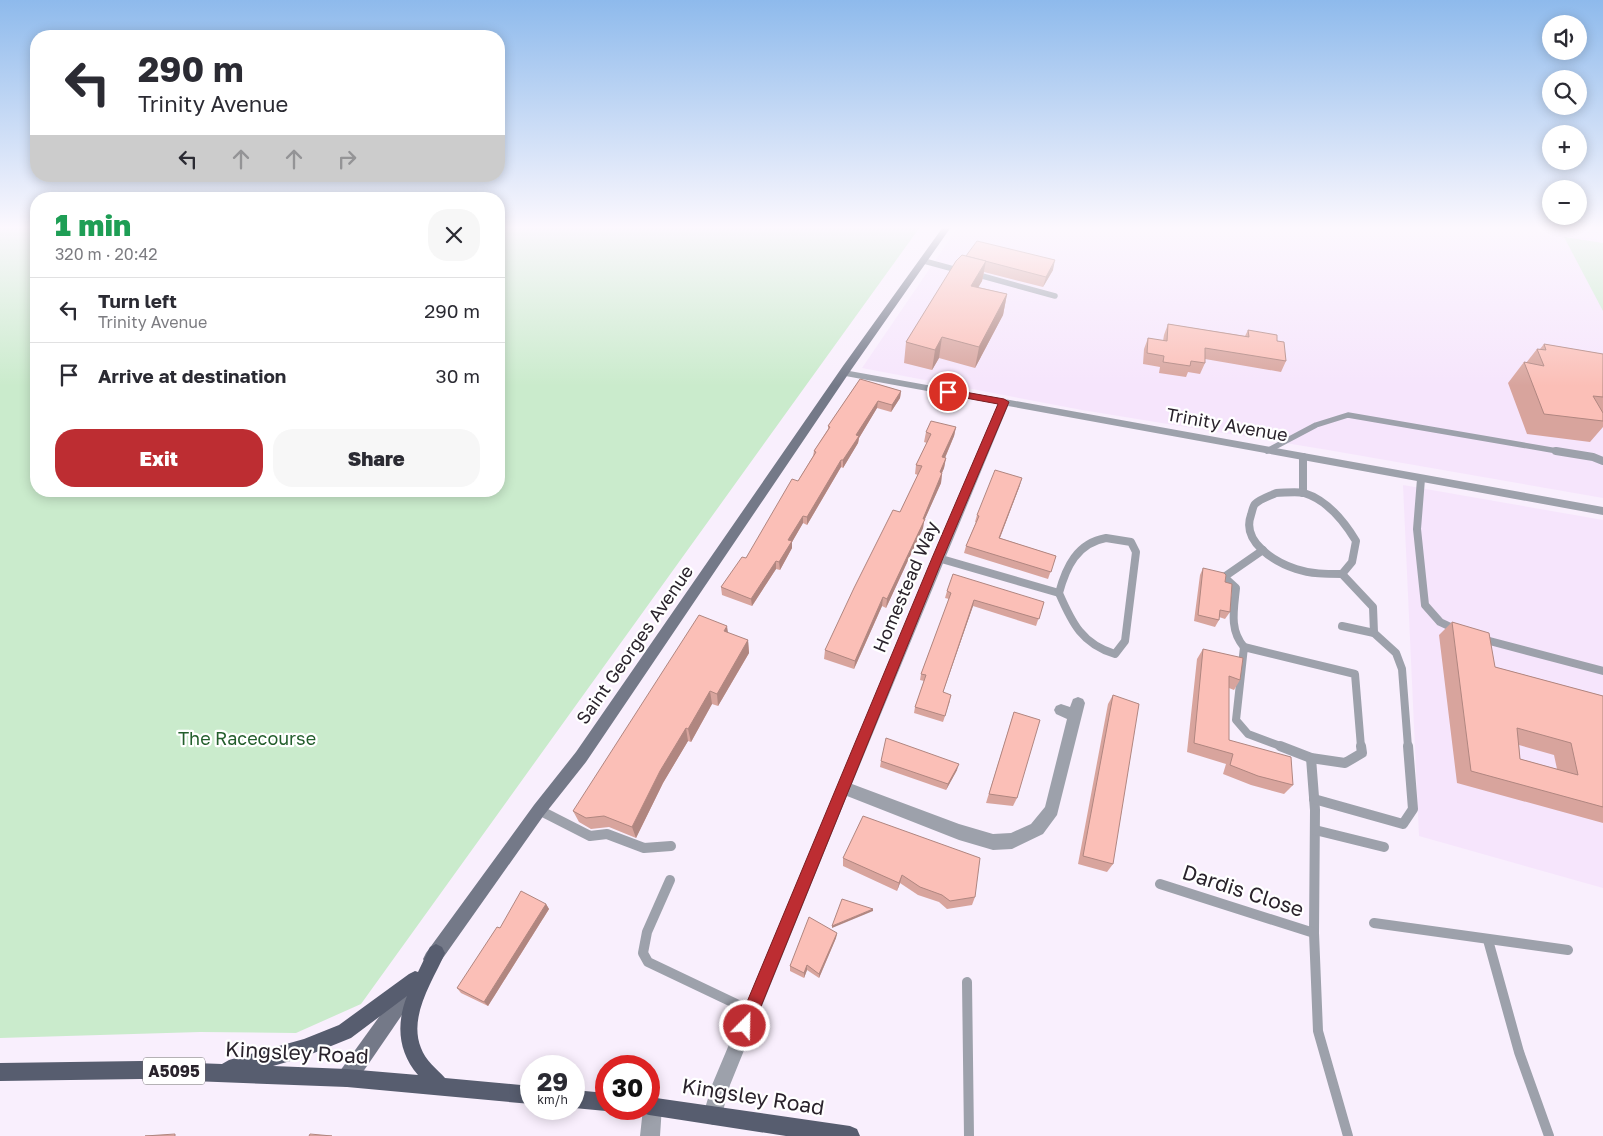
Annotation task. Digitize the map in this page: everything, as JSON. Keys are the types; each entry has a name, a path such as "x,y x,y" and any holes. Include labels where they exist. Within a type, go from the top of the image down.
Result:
{"main road":[{"path":"436,953 416,995 408,1033 412,1052 441,1087"},
{"path":"214,1073 280,1056 332,1038 356,1025 415,980"},
{"name":"Kingsley Road","path":"0,1072 141,1070 347,1078 520,1094"},
{"name":"Kingsley Road","path":"660,1107 850,1136"}],"street":[{"name":"Saint Georges Avenue","path":"347,1078 415,980 539,810 581,757 844,373 910,280"},
{"name":"Trinity Avenue","path":"844,373 1603,511"},
{"name":"Homestead Way","path":"713,1115 721,1085 751,1011 1004,402"},
{"path":"844,788 959,832 993,842 1012,841 1037,829 1052,810 1071,709"},
{"path":"650,1136 651,1120"}],"lane":[{"path":"995,280 1055,296"},
{"path":"1267,451 1324,421 1348,415 1593,457 1603,461"},
{"path":"1303,493 1304,457"},
{"path":"1421,479 1417,530 1425,605 1440,622 1464,634"},
{"path":"1342,574 1352,562 1356,541 1342,518 1320,501 1303,493 1276,493 1255,504 1249,521 1252,537 1263,550 1276,559 1300,570 1318,574 1342,574 1373,607 1374,633"},
{"path":"938,558 1058,593 1069,618 1083,637 1101,651 1115,654 1125,641 1136,552 1130,542 1104,538 1079,550 1065,568 1058,593"},
{"path":"1244,647 1236,720 1248,734 1311,758 1345,763 1362,753 1355,674 1244,647 1238,642 1233,621 1236,588 1224,577 1263,550"},
{"path":"1314,799 1403,824 1413,808 1402,669 1396,654 1374,633 1342,626"},
{"path":"1474,637 1603,671"},
{"path":"1311,758 1315,830 1314,933 1318,1031 1348,1136"},
{"path":"539,810 590,836 607,834 644,848 671,846"},
{"path":"1315,830 1384,847"},
{"path":"670,880 647,932 643,953 648,962 751,1011"},
{"name":"Dardis Close","path":"1160,884 1314,933"},
{"path":"1374,923 1568,950"},
{"path":"1488,940 1519,1052 1549,1136"},
{"path":"967,982 969,1136"}],"shaded area":[{"path":"922,280 1603,280 1603,498 1328,450 1082,410 862,368"},
{"path":"1403,485 1603,520 1603,888 1419,836"}],"green space":[{"name":"The Racecourse","path":"0,280 30,280 30,497 505,497 505,280 882,280 361,1004 296,1033 200,1032 0,1038"},
{"path":"1587,280 1603,280 1603,311"}],"building":[{"path":"944,280 975,280 971,286 1007,294 979,347 942,337 935,350 906,342"},
{"path":"1168,324 1249,337 1248,330 1277,335 1277,341 1284,342 1286,361 1205,348 1205,363 1191,361 1190,366 1163,362 1164,356 1147,353 1148,338 1167,341"},
{"path":"1544,344 1603,354 1603,397 1593,396 1603,413 1603,421 1544,414 1524,362 1544,366 1537,349 1546,350"},
{"path":"860,379 901,391 892,405 878,401 856,435 859,436 843,460 841,460 807,517 803,516 788,540 792,541 779,562 776,561 751,599 721,587 742,557 746,558 792,479 798,481 816,452 814,451 830,427 828,426"},
{"path":"931,421 956,427 942,457 946,458 940,472 942,473 923,519 925,519 887,599 883,597 855,661 825,650 893,510 900,512 922,466 916,465 931,434 926,432"},
{"path":"995,470 1022,478 999,538 1056,556 1051,572 966,546"},
{"path":"1203,568 1224,573 1226,575 1225,582 1232,584 1230,612 1220,610 1219,620 1198,615"},
{"path":"953,574 1044,602 1039,619 974,600 943,692 951,695 945,716 915,707 926,675 921,674 951,593 947,591"},
{"path":"699,615 727,626 724,631 748,640 717,694 710,691 688,729 686,728 660,771 632,827 604,816 586,818 573,811"},
{"path":"1452,622 1489,633 1495,667 1603,696 1603,807 1471,771","holes":["1517,728 1571,743 1578,775 1520,759"]},
{"path":"1203,649 1243,658 1240,680 1229,676 1229,740 1291,757 1293,785 1258,776 1230,765 1233,754 1194,743"},
{"path":"1113,695 1139,704 1113,864 1083,856"},
{"path":"1014,712 1040,720 1017,798 989,794"},
{"path":"886,738 959,764 948,784 881,761"},
{"path":"863,816 980,858 975,897 950,901 942,895 920,887 902,875 899,883 843,858"},
{"path":"521,891 546,904 484,1002 457,988 497,927 500,928"},
{"path":"842,899 873,909 832,926"},
{"path":"809,917 837,933 819,974 807,965 804,973 790,966"},
{"path":"175,1134 175,1136 145,1136"},
{"path":"310,1134 332,1136 309,1136"}],"route":[{"path":"745,1026 1004,402 948,392"}]}
